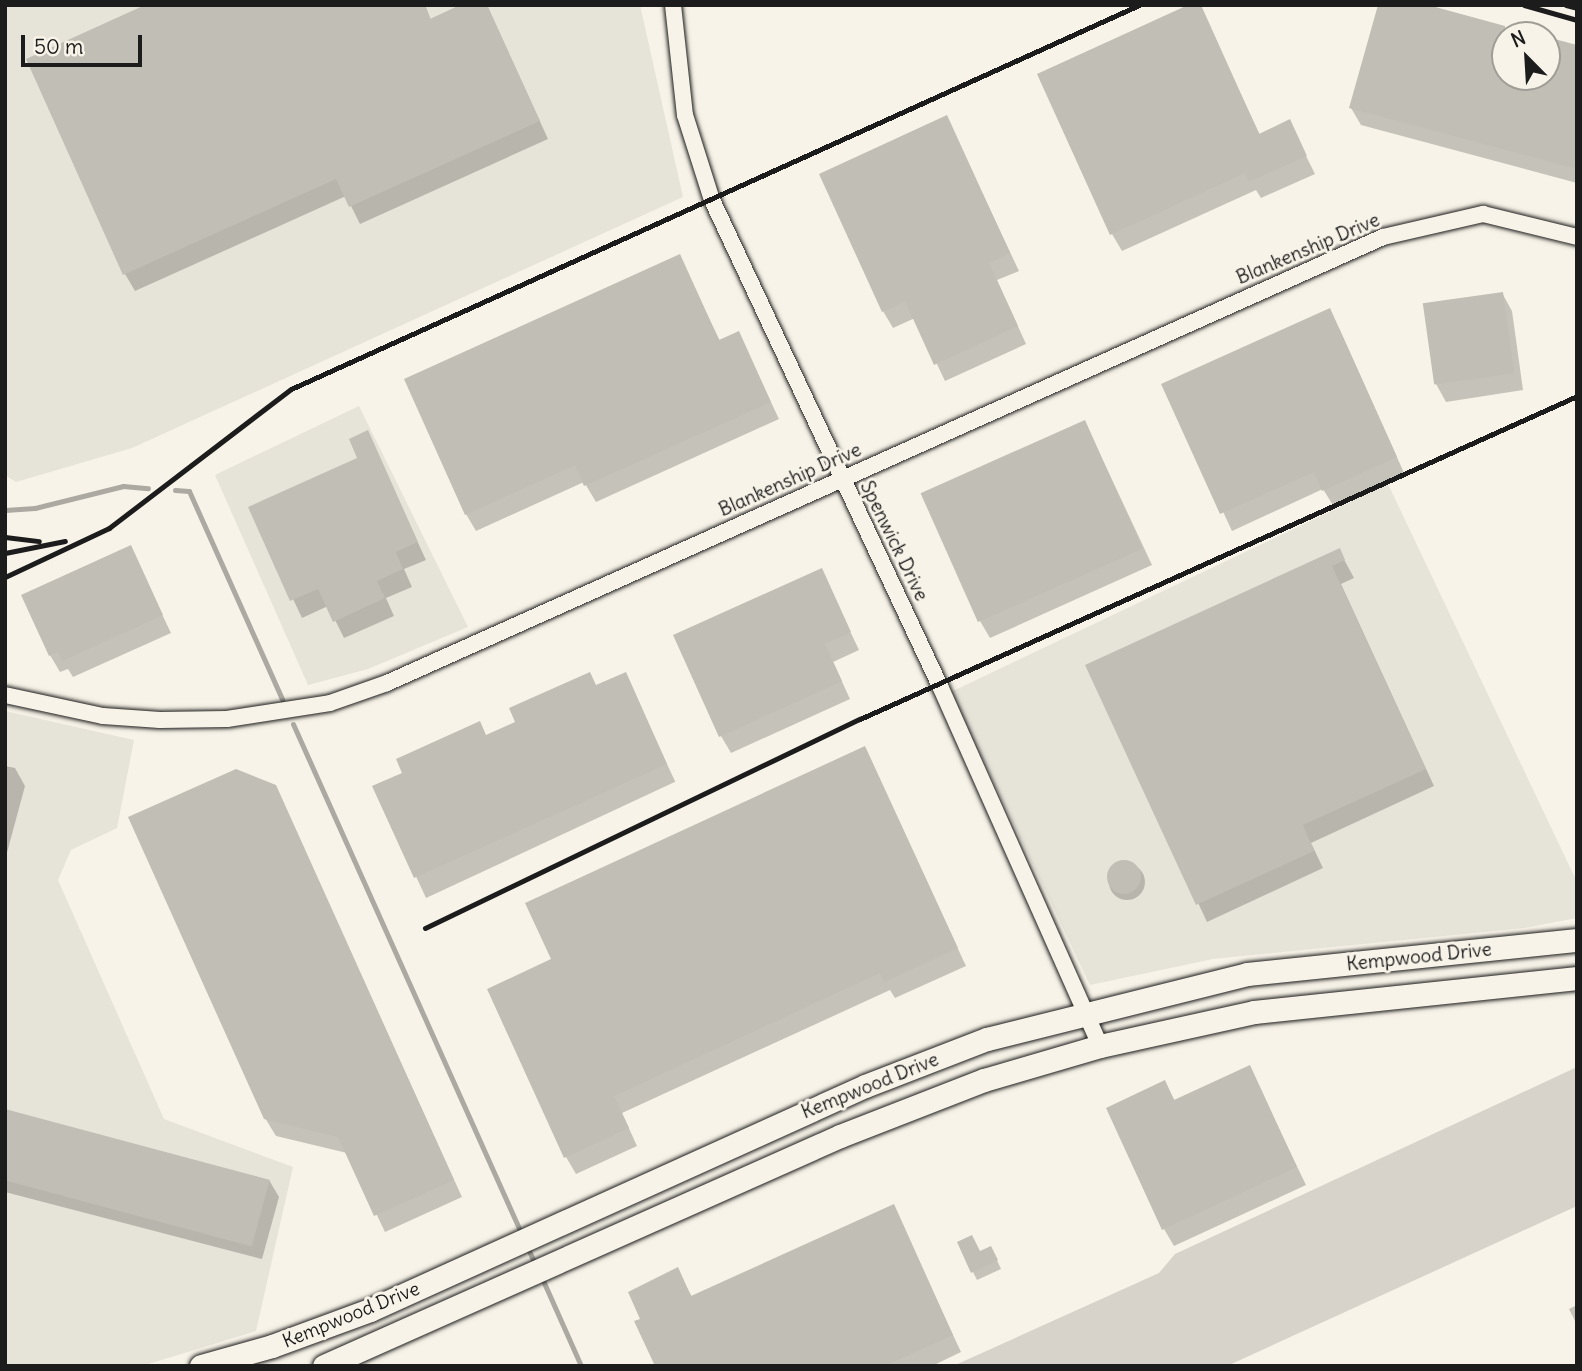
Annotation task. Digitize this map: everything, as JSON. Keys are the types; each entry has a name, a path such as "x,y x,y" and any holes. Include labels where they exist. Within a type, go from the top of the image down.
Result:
{"main road":[{"name":"Kempwood Drive","path":"201,1366 272,1346 453,1272 870,1083 987,1040 1247,974 1577,940"},
{"name":"Kempwood Drive","path":"324,1366 790,1158 984,1080 1100,1046 1254,1013 1577,978"},
{"path":"774,1126 790,1158"},
{"path":"453,1272 468,1304"}],"street":[{"name":"Spenwick Drive","path":"673,5 685,115 712,200 940,686 1100,1046"},
{"name":"Blankenship Drive","path":"5,695 103,716 160,720 226,719 330,703 387,683 1383,237 1483,215 1577,237"}],"shaded area":[{"path":"5,5 640,5 683,197 132,448 16,482 5,475"},
{"path":"359,406 468,627 368,669 308,685 215,475"},
{"path":"1388,484 1577,882 1577,918 1524,928 1213,959 1090,985 951,692"},
{"path":"5,711 134,740 117,828 71,850 58,880 164,1119 293,1167 256,1331 142,1366 5,1366"},
{"path":"1577,1067 1577,1206 1227,1366 953,1366 1159,1273 1175,1254"}],"building":[{"path":"145,5 424,5 430,19 460,5 487,5 540,121 349,207 336,179 123,275 26,59"},
{"path":"1188,5 1201,5 1259,134 1290,119 1307,156 1249,182 1245,173 1110,235 1037,74"},
{"path":"1378,5 1428,5 1491,22 1491,91 1561,91 1561,41 1577,45 1577,169 1349,108"},
{"path":"947,115 1010,253 989,263 1018,326 934,365 905,301 882,312 819,174"},
{"path":"680,254 719,340 739,331 771,402 584,486 575,465 465,515 404,379"},
{"path":"1503,292 1514,373 1434,384 1423,303"},
{"path":"1330,308 1397,457 1322,491 1314,472 1220,514 1161,384"},
{"path":"1085,420 1142,549 978,622 921,493"},
{"path":"368,430 418,542 396,552 403,569 377,581 385,598 333,622 318,589 290,601 248,507 357,458 349,439"},
{"path":"131,545 163,615 62,661 58,652 49,656 21,595"},
{"path":"1340,548 1345,560 1332,566 1426,769 1303,825 1314,851 1196,905 1085,665"},
{"path":"822,568 851,632 825,644 842,681 719,737 673,635"},
{"path":"590,672 596,685 626,672 667,764 414,878 372,786 402,773 396,759 480,721 486,735 515,722 509,708"},
{"path":"865,746 958,948 884,982 880,973 614,1096 629,1128 564,1158 487,989 551,959 525,903"},
{"path":"236,769 276,785 454,1180 374,1216 338,1137 264,1119 128,817"},
{"path":"1124,860 1136,865 1141,877 1136,889 1124,894 1112,889 1107,877 1112,865"},
{"path":"1250,1065 1297,1167 1162,1230 1106,1108 1165,1080 1174,1100"},
{"path":"5,1109 270,1180 252,1247 5,1180"},
{"path":"894,1204 953,1335 884,1366 655,1366 634,1321 640,1319 628,1292 678,1267 691,1296"},
{"path":"972,1235 980,1251 991,1246 998,1260 971,1273 957,1242"}],"waterway":[{"path":"5,510 35,508 123,486 148,488"},
{"path":"175,490 189,491 282,699"},
{"path":"293,724 522,1235"},
{"path":"526,1244 535,1264"},
{"path":"541,1276 581,1366"}],"railway":[{"path":"5,577 109,528 291,389 1139,5"},
{"path":"1524,5 1577,20"},
{"path":"1566,5 1577,8"},
{"path":"425,928 860,719 1577,396"},
{"path":"5,537 39,541"},
{"path":"5,553 65,541"}]}
